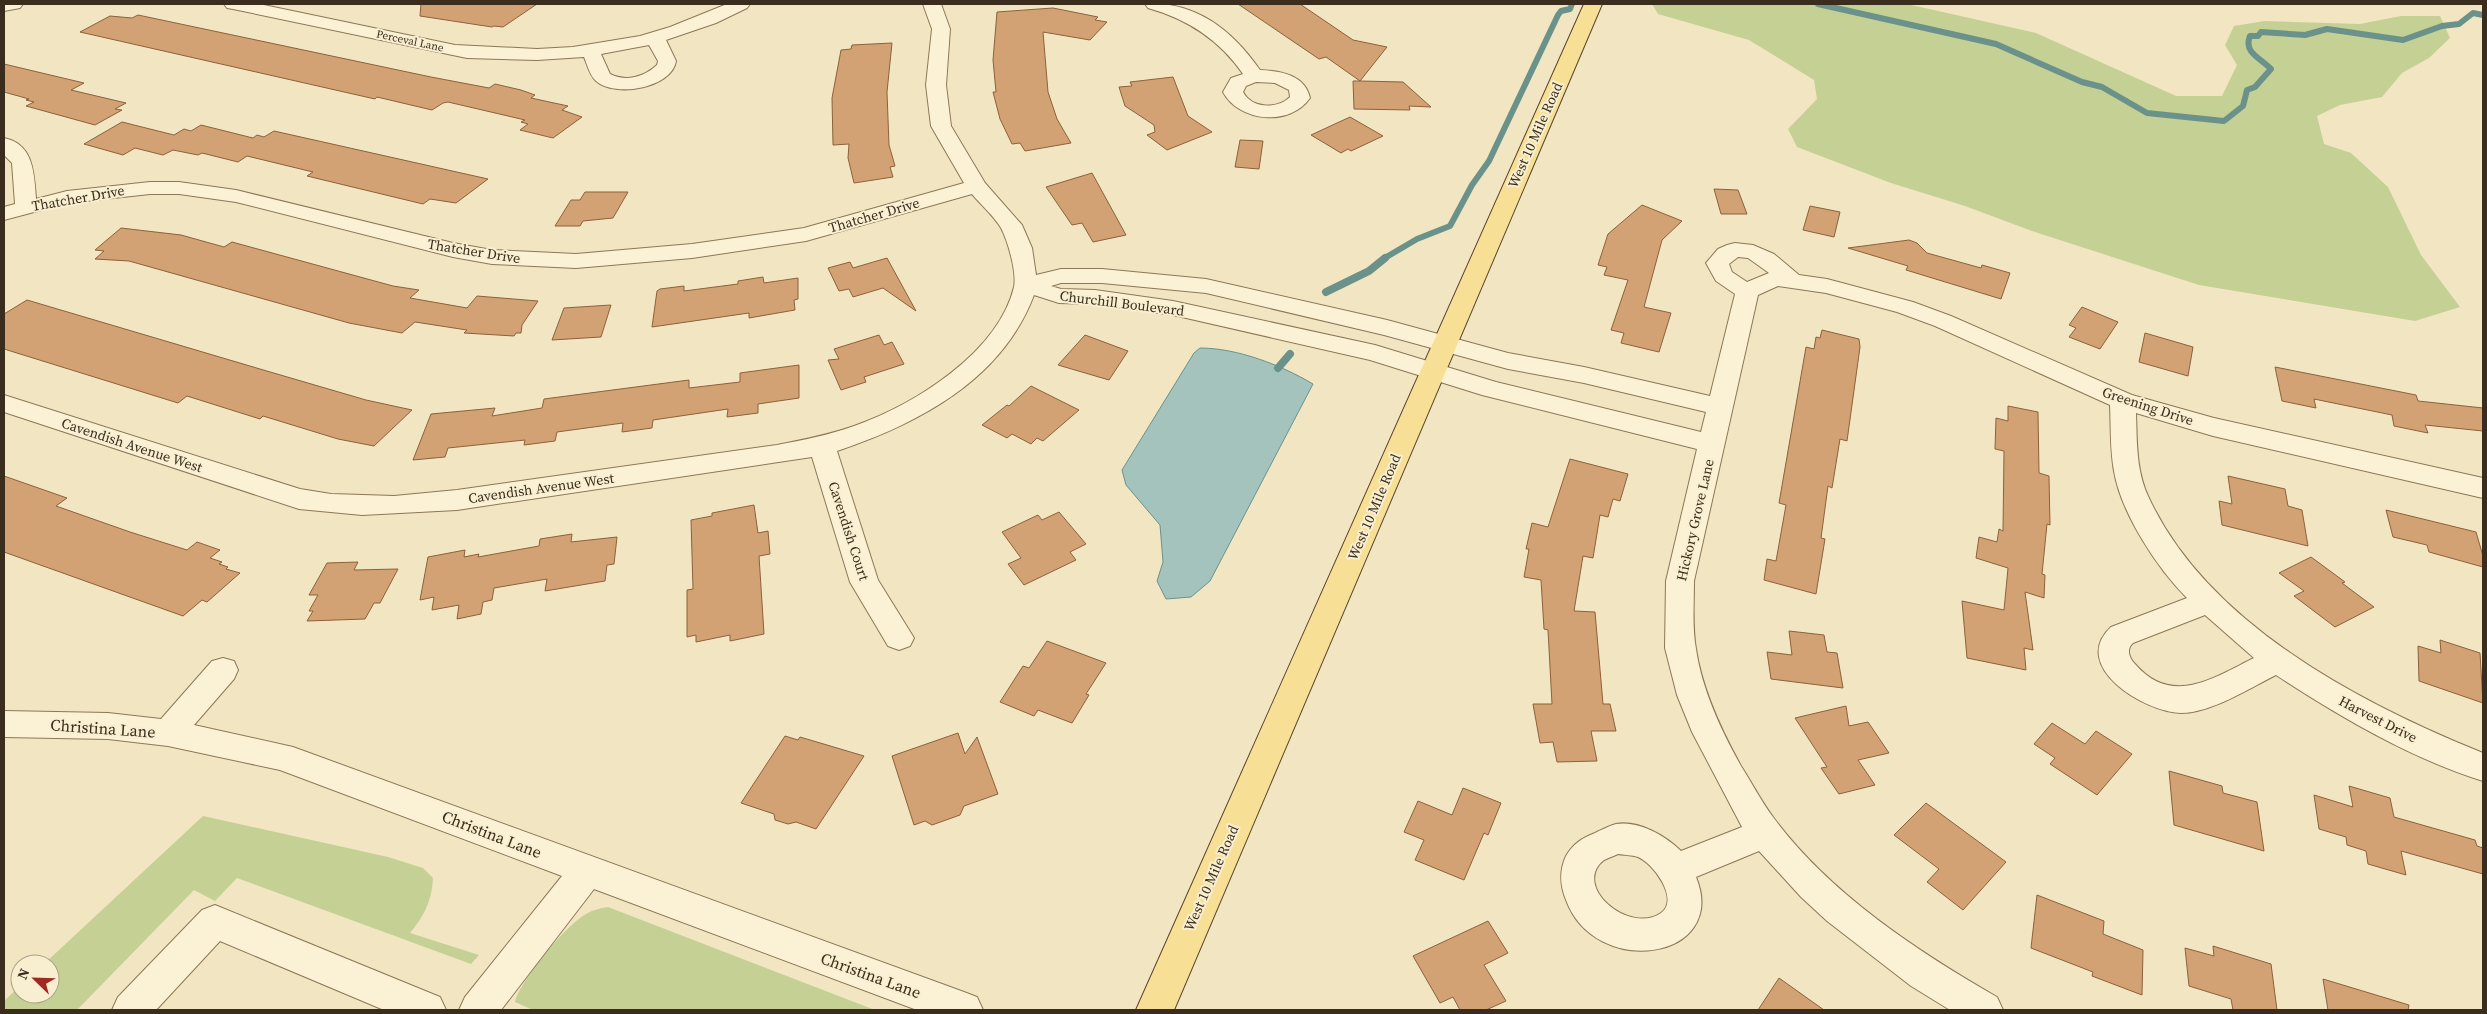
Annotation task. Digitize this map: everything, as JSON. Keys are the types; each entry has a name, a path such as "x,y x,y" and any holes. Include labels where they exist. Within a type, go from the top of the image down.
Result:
{"main road":[{"name":"West 10 Mile Road","path":"1155,1010 1593,4"}],"street":[{"path":"4,6 14,4"},
{"name":"Perceval Lane","path":"233,4 453,50 532,55 590,50 655,37 702,21 741,4"},
{"path":"932,4 941,29 936,85 941,126 976,186 1011,225 1022,248 1026,286"},
{"path":"1154,4 1188,15 1208,26 1226,40 1244,60 1254,76"},
{"path":"590,50 602,76 615,83 633,82 653,76 666,67 667,61 655,37"},
{"path":"4,144 22,161 26,207"},
{"name":"Thatcher Drive","path":"4,214 68,197 111,191 150,188 208,190 453,250 492,257 576,261 692,251 806,234 976,186"},
{"name":"Churchill Boulevard","path":"1026,286 1061,276 1102,276 1206,286 1287,304 1508,360 1584,375 1719,408"},
{"name":"Greening Drive","path":"1768,283 1827,286 1897,305 1943,321 2123,401 2213,427 2483,488"},
{"name":"Hickory Grove Lane","path":"1768,283 1719,408 1680,581 1678,612 1682,655 1699,714 1727,773 1765,833 1825,895 1867,932 1910,964 1984,1010"},
{"name":"Churchill Boulevard","path":"1026,286 1059,296 1095,297 1173,308 1375,352 1491,389 1712,444"},
{"name":"Cavendish Avenue West","path":"4,404 299,499 331,505 354,506 404,506 460,500 822,446 865,432 903,415 940,393 972,368 994,346 1015,314 1026,286"},
{"path":"1273,329 1287,304"},
{"path":"1572,408 1584,375"},
{"name":"Harvest Drive","path":"2123,401 2126,470 2134,495 2174,564 2209,601 2278,660 2316,686 2383,724 2452,755 2483,766"},
{"name":"Cavendish Court","path":"822,446 864,582 899,638"},
{"path":"2209,601 2122,635 2115,641 2114,649 2115,659 2122,670 2140,687 2167,698 2181,700 2200,696 2278,660"},
{"path":"168,733 223,670"},
{"name":"Christina Lane","path":"4,724 108,726 168,733 282,757 964,1010"},
{"path":"1676,869 1765,833"},
{"path":"478,1010 588,870"},
{"path":"131,1010 215,922 427,1010"}],"green space":[{"path":"1652,4 1907,4 2036,33 2176,96 2222,96 2237,65 2225,45 2234,26 2265,21 2360,24 2401,16 2440,16 2450,38 2429,58 2402,73 2382,97 2340,105 2317,116 2324,144 2351,153 2388,187 2421,255 2460,307 2415,321 2199,285 1891,183 1797,147 1788,129 1817,99 1814,80 1749,40 1658,14"},
{"path":"203,816 388,857 423,868 433,878 431,894 423,914 410,933 479,955 471,964 237,878 215,901 194,890 77,1010 4,1010 4,1001 10,995 10,1004 60,1004 60,954 55,954"},
{"path":"608,907 875,1010 533,1010 515,1002 535,967 567,929 586,914"}],"water":[{"path":"1200,348 1244,354 1287,370 1313,384 1210,581 1191,597 1166,599 1157,581 1163,562 1160,525 1126,485 1122,470 1194,353"}],"building":[{"path":"421,4 537,4 503,27 492,27 420,16"},
{"path":"1238,4 1300,4 1353,40 1387,47 1360,81 1326,57 1319,59"},
{"path":"1053,8 1098,17 1095,20 1107,22 1090,40 1043,32 1048,92 1057,119 1071,143 1025,151 1020,143 1012,144 1000,119 993,92 996,92 993,60 997,12"},
{"path":"138,15 431,77 489,88 495,84 535,95 531,98 568,106 562,110 582,117 553,138 520,130 528,124 521,122 525,120 448,102 432,110 377,97 375,99 80,32 110,16 132,18"},
{"path":"892,43 887,92 889,145 895,166 890,167 893,177 854,183 848,158 849,144 833,145 832,98 841,50 851,49 852,45"},
{"path":"4,64 84,83 71,90 126,103 115,109 122,110 95,125 26,106 34,102 4,92"},
{"path":"1173,77 1188,116 1212,132 1167,150 1147,135 1155,132 1154,125 1125,106 1119,87 1132,86 1130,82"},
{"path":"1353,81 1403,82 1431,107 1409,106 1410,110 1354,109"},
{"path":"1350,117 1383,136 1351,151 1348,149 1341,153 1311,135"},
{"path":"122,122 174,135 184,129 191,131 201,125 253,138 257,135 264,137 274,131 488,179 456,203 430,199 423,204 307,176 313,172 247,156 238,162 202,153 198,155 173,150 163,155 135,148 123,155 84,144"},
{"path":"1240,140 1263,141 1259,169 1235,167"},
{"path":"1092,173 1126,235 1093,242 1082,223 1072,225 1046,187"},
{"path":"1714,189 1738,190 1747,214 1721,214"},
{"path":"585,192 628,192 613,218 583,221 580,226 555,226 571,200 580,200"},
{"path":"1642,205 1682,221 1662,240 1644,307 1671,313 1659,352 1621,343 1624,333 1611,330 1628,280 1604,275 1607,267 1598,265 1608,234"},
{"path":"1810,206 1840,212 1834,237 1803,230"},
{"path":"121,228 181,235 224,247 232,242 393,286 419,290 410,298 467,308 477,296 538,301 522,325 521,333 516,333 514,336 464,333 467,330 415,322 402,333 349,323 129,261 95,259 104,251 95,250"},
{"path":"1909,240 1917,243 1927,253 1981,268 1982,265 2010,273 2001,299 1906,270 1908,266 1848,248"},
{"path":"887,258 916,311 883,288 853,297 849,289 839,291 828,268 850,262 853,268"},
{"path":"763,277 764,283 798,278 798,299 794,300 795,310 749,318 749,313 652,327 657,291 660,289 684,286 684,291 738,284 738,281"},
{"path":"27,300 366,400 412,410 374,446 338,439 263,416 260,419 187,396 178,403 4,349 4,314"},
{"path":"611,305 601,337 552,340 564,308"},
{"path":"2082,307 2118,322 2100,349 2069,337 2076,328 2069,325"},
{"path":"1822,330 1859,339 1860,347 1847,441 1840,439 1832,488 1828,486 1821,538 1825,539 1816,594 1764,580 1767,559 1776,561 1786,505 1779,503 1806,347 1814,349 1816,337 1820,338"},
{"path":"2145,333 2193,347 2188,376 2139,362"},
{"path":"879,335 884,345 892,342 904,364 864,377 866,382 841,390 828,360 839,359 834,349"},
{"path":"1085,335 1128,351 1109,380 1058,365"},
{"path":"799,365 799,398 758,404 758,413 727,417 728,409 653,420 652,428 622,432 623,423 557,432 555,441 524,445 525,440 448,448 445,457 413,460 431,414 495,408 492,416 542,408 544,399 689,380 689,388 740,382 740,373"},
{"path":"2275,367 2416,395 2418,401 2483,408 2483,431 2425,425 2428,433 2394,426 2392,415 2314,399 2316,408 2282,401"},
{"path":"1031,386 1079,410 1043,441 1037,438 1031,444 1012,434 1007,438 982,425 1007,405 1009,406"},
{"path":"2008,406 2038,412 2039,473 2049,476 2050,525 2047,524 2042,574 2045,575 2044,598 2025,592 2033,650 2024,648 2026,670 1967,658 1962,601 2004,610 2008,568 1976,558 1979,537 1997,542 1999,529 2003,531 2004,451 1995,449 1996,418 2008,421"},
{"path":"1570,459 1628,474 1620,501 1613,499 1608,517 1600,515 1593,558 1583,556 1574,611 1595,612 1603,704 1610,704 1616,731 1591,731 1597,761 1557,762 1553,742 1540,743 1533,704 1552,704 1548,630 1544,629 1541,580 1524,577 1529,549 1526,549 1532,523 1548,527"},
{"path":"4,476 67,498 56,506 130,532 187,550 197,542 220,550 210,558 222,562 219,564 228,567 226,569 240,573 207,602 202,600 183,616 4,552"},
{"path":"2228,476 2285,489 2288,506 2302,510 2308,546 2222,525 2219,501 2232,504"},
{"path":"754,505 758,533 768,531 770,554 759,556 764,634 730,641 730,635 696,642 696,635 687,637 687,590 693,589 691,520 712,516 712,513"},
{"path":"2386,510 2476,532 2483,556 2483,567 2429,552 2427,545 2393,537"},
{"path":"1059,512 1086,544 1070,552 1076,560 1024,585 1008,564 1021,558 1002,532 1038,515 1042,520"},
{"path":"572,534 571,542 617,537 614,564 607,565 605,581 545,591 547,579 494,588 492,600 483,602 481,614 457,619 459,605 432,610 434,597 420,600 428,557 465,550 464,557 479,554 478,557 539,546 540,539"},
{"path":"2311,557 2345,582 2342,583 2374,607 2335,627 2294,596 2304,591 2279,573"},
{"path":"358,562 354,570 398,569 380,603 374,603 365,619 307,621 313,611 309,611 318,595 309,595 327,563"},
{"path":"1789,631 1824,635 1827,652 1837,653 1843,688 1771,679 1767,652 1792,655"},
{"path":"2440,640 2480,653 2483,703 2419,681 2418,646 2441,653"},
{"path":"1047,641 1106,663 1086,694 1089,695 1072,723 1038,710 1034,716 1000,702 1023,666 1029,668"},
{"path":"1846,706 1849,726 1868,722 1889,753 1858,760 1875,785 1839,794 1821,768 1827,767 1795,718"},
{"path":"2052,723 2085,744 2096,731 2132,754 2097,795 2050,764 2055,758 2034,744"},
{"path":"958,733 965,754 977,737 998,794 964,806 960,815 932,825 925,821 914,825 892,756"},
{"path":"785,736 798,740 800,737 864,756 816,829 796,822 788,824 775,820 774,814 741,803"},
{"path":"2169,771 2222,786 2223,793 2257,802 2264,851 2174,825"},
{"path":"2349,786 2390,798 2394,817 2475,840 2477,846 2483,848 2483,874 2401,851 2406,875 2368,864 2366,851 2347,845 2346,837 2319,829 2314,795 2353,807"},
{"path":"1463,788 1501,803 1488,835 1484,833 1464,880 1415,860 1424,840 1404,832 1418,801 1452,815"},
{"path":"1926,803 2006,862 1963,910 1927,882 1939,869 1894,835"},
{"path":"2037,895 2104,921 2103,934 2143,950 2142,995 2092,976 2093,972 2031,948"},
{"path":"1488,921 1508,953 1484,965 1506,1001 1486,1010 1460,1010 1453,997 1440,1003 1413,956"},
{"path":"2213,946 2271,964 2277,1010 2233,1010 2231,999 2189,986 2185,948 2214,956"},
{"path":"1779,978 1824,1010 1758,1010"},
{"path":"2323,979 2409,1005 2408,1010 2328,1010"}],"waterway":[{"path":"1383,259 1417,239 1450,226 1472,185 1489,161 1558,15 1561,11 1570,9 1572,4"},
{"path":"1818,4 1996,44 2082,82 2102,87 2147,113 2224,121 2243,106 2247,90 2255,87 2271,69 2251,51 2248,42 2250,36 2258,36 2261,32 2305,35 2327,29 2403,40 2442,26 2459,24 2473,13 2483,15"},
{"path":"1326,292 1369,271 1385,258"},
{"path":"1278,368 1290,354"}]}
